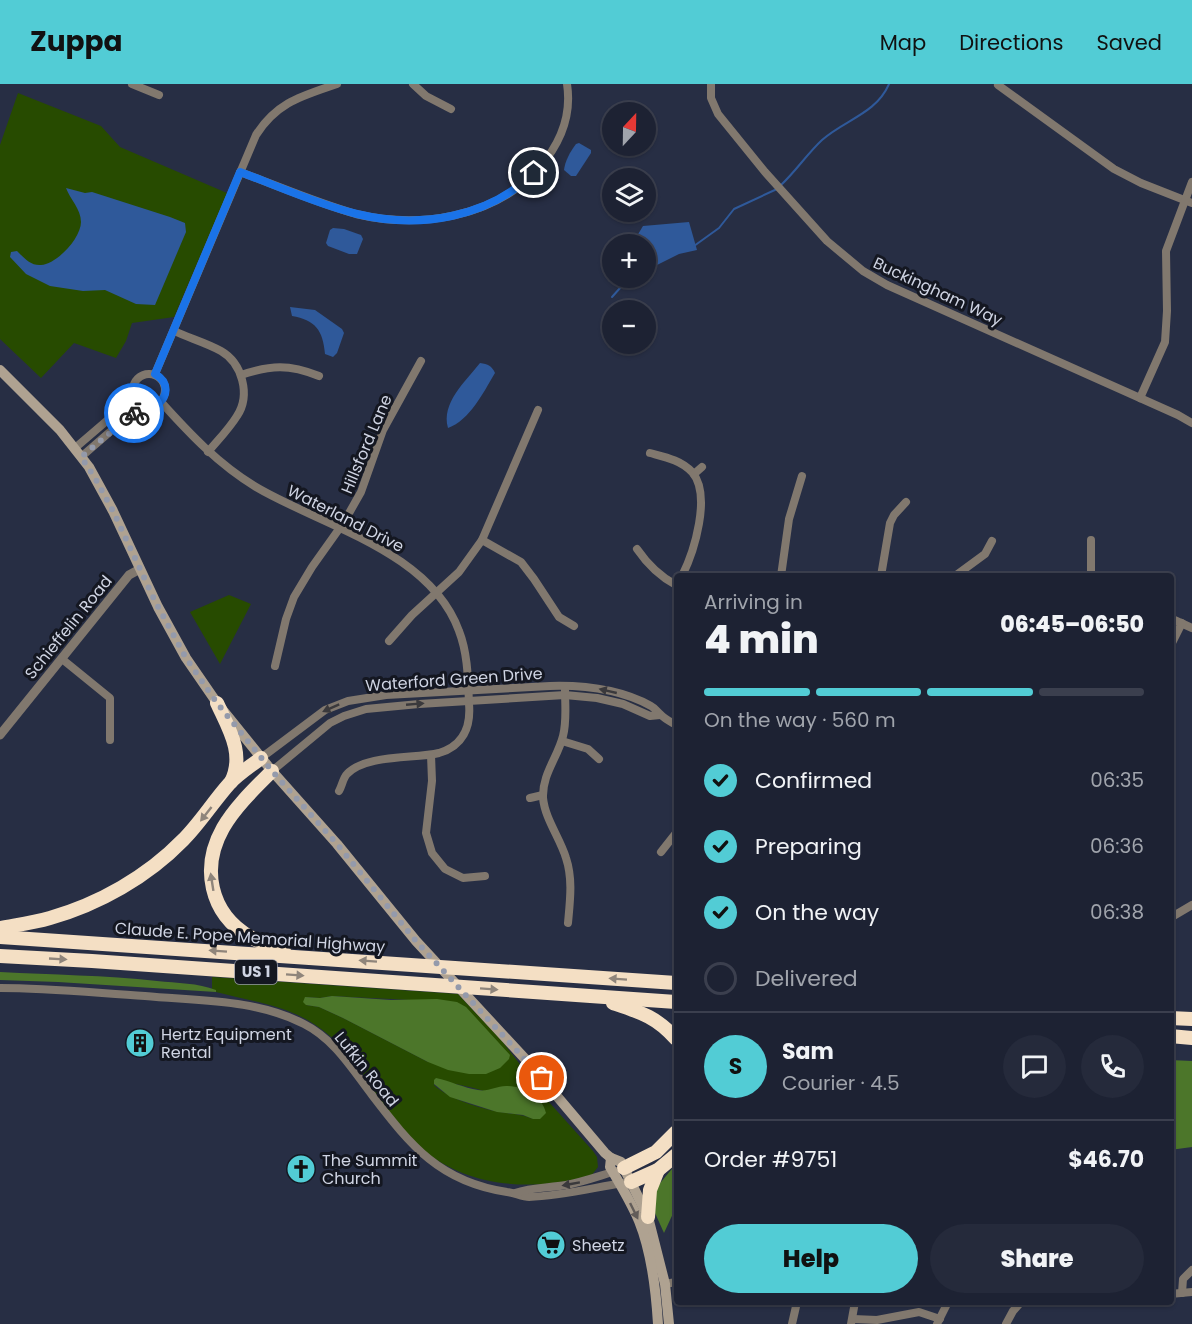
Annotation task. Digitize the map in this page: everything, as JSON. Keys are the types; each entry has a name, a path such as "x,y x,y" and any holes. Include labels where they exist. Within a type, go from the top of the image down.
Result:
{"highway":[{"path":"0,928 50,918 99,900 152,868 183,840 203,819 230,783 236,771 236,745 217,703"},
{"path":"230,783 261,758"},
{"path":"272,771 225,825 213,849 211,877 220,907 232,923 248,936 298,956"},
{"name":"Claude E. Pope Memorial Highway","path":"0,937 674,983"},
{"name":"US 1","path":"0,956 674,1002"},
{"path":"594,996 654,1018 674,1037"},
{"path":"1174,1018 1192,1019"},
{"path":"1174,1036 1192,1038"},
{"path":"619,1170 656,1152 674,1134"},
{"path":"625,1182 658,1170 674,1157"},
{"path":"648,1217 650,1190 658,1170"}],"main road":[{"path":"0,370 78,452 95,478 155,601 186,658 217,703 416,941 481,1010 611,1158 621,1162 619,1170 640,1223 646,1245 658,1324"},
{"path":"625,1182 648,1217 671,1283 669,1324"}],"street":[{"path":"132,84 159,95"},
{"path":"155,374 256,135 273,113 295,99 337,84"},
{"path":"413,84 426,96 451,110"},
{"path":"240,172 343,210 369,216 408,220 464,213 506,196 542,164 556,144 564,127 568,103 567,84"},
{"name":"Buckingham Way","path":"711,84 711,98 726,126 827,241 863,271 887,285 1192,423"},
{"path":"998,85 1114,169 1188,202"},
{"path":"1140,398 1165,342 1166,251 1188,202 1192,182"},
{"path":"174,331 220,351 230,358 242,375 244,393 240,411 208,452"},
{"name":"Hillsford Lane","path":"275,666 282,631 294,597 361,492 383,430 421,362"},
{"path":"242,375 282,366 303,369 319,376"},
{"path":"78,452 142,405 151,406 160,402 166,393 166,387 160,377 155,374 145,374 136,379 134,394 142,405"},
{"path":"78,452 134,394"},
{"name":"Waterland Drive","path":"160,402 223,465 256,487 407,565 437,594 459,630 466,659 469,719 462,738 448,750 431,755"},
{"path":"389,641 412,615 459,572 482,540 538,410"},
{"path":"650,453 680,463 694,474 700,492 694,547 683,573"},
{"path":"694,474 702,467"},
{"path":"781,573 789,519 802,476"},
{"path":"882,573 890,523 906,501"},
{"path":"482,540 521,562 559,617 574,626"},
{"path":"1091,540 1091,573"},
{"path":"959,573 985,554 992,541"},
{"path":"637,549 646,563 674,584"},
{"name":"Schieffelin Road","path":"0,735 129,575 140,569"},
{"path":"1174,620 1192,628"},
{"path":"1174,639 1182,623"},
{"path":"62,659 110,698 110,740"},
{"path":"565,686 566,716 562,741 549,768 543,795 546,810 566,858 570,877 568,923"},
{"name":"Waterford Green Drive","path":"261,758 325,710 348,701 386,695 565,686 613,692 648,704 674,725"},
{"name":"Waterford Green Drive","path":"272,771 320,730 344,716 366,709 565,695 604,699 650,716 660,715"},
{"path":"562,741 588,749 599,759"},
{"path":"339,791 348,773 361,765 380,760 431,755 432,781 426,833 432,853 439,864 463,878 484,876"},
{"path":"530,798 543,795"},
{"path":"661,852 674,836"},
{"path":"1174,916 1192,905"},
{"name":"Lufkin Road","path":"0,988 71,990 219,1002 258,1007 285,1014 307,1025 331,1044 346,1060 405,1138 423,1155 447,1172 473,1184 526,1197 567,1194 625,1182"},
{"name":"Lufkin Road","path":"515,1193 564,1186 619,1170"},
{"path":"1182,1293 1183,1279 1192,1269"},
{"path":"1174,1294 1192,1293"},
{"path":"792,1324 796,1305"},
{"path":"855,1305 852,1321 877,1320 919,1312 939,1322 947,1305"},
{"path":"1006,1324 1012,1311 1019,1305"}],"green space":[{"path":"18,93 101,126 120,147 227,193 174,317 132,323 126,341 116,358 74,343 41,378 0,339 0,145"},
{"path":"229,595 251,604 220,664 190,612"},
{"path":"0,972 118,977 195,985 216,990 216,992 0,980"},
{"path":"212,977 458,994 502,1041 548,1101 593,1151 597,1157 598,1167 591,1176 547,1184 525,1185 482,1179 461,1172 441,1162 412,1140 346,1052 317,1026 276,1007 216,992 212,989","holes":["305,997 410,1000 428,1062 343,1018 319,1007 306,1005","434,1080 490,1093 533,1119 474,1106 440,1090 434,1085"]},
{"path":"332,996 391,1000 437,999 457,1002 466,1007 510,1055 509,1059 500,1068 486,1074 448,1070 343,1018 303,1002 305,997"},
{"path":"1174,1060 1192,1061 1192,1147 1174,1149"},
{"path":"436,1078 478,1090 506,1086 520,1088 537,1097 546,1113 540,1119 533,1119 523,1115 497,1112 450,1097 434,1084"},
{"path":"674,1166 674,1211 664,1233 655,1213 656,1188"}],"water":[{"path":"579,143 591,150 591,153 576,176 571,176 564,170 572,150"},
{"path":"66,188 85,193 92,192 185,223 186,232 155,305 136,304 105,290 83,291 50,286 26,274 10,257 11,252 17,251 31,263 47,264 61,255 73,242 80,228 81,217"},
{"path":"689,222 697,250 679,254 656,266 656,234 638,234 643,226"},
{"path":"333,228 361,235 363,239 357,254 349,254 328,246 326,243 330,230"},
{"path":"290,307 315,310 342,329 344,333 337,353 333,357 325,354 320,332 307,320 292,316"},
{"path":"480,363 489,366 495,373 469,412 463,419 448,428 448,410 451,401"}],"waterway":[{"path":"781,185 822,140 876,103 889,84"},
{"path":"694,246 719,228 734,209 777,189"},
{"path":"612,297 620,288"}],"way so far":[{"path":"134,413 81,457 113,511 155,601 186,658 217,703 272,771 337,844 416,941 542,1078"}],"place":[{"name":"Hertz Equipment Rental","path":"140,1043"},
{"name":"The Summit Church","path":"301,1169"},
{"name":"Sheetz","path":"551,1245"}],"route":[{"path":"134,413 142,405 156,405 164,398 166,387 160,377 155,374 240,172 357,214 408,220 444,217 484,207 516,189 534,173"}]}
